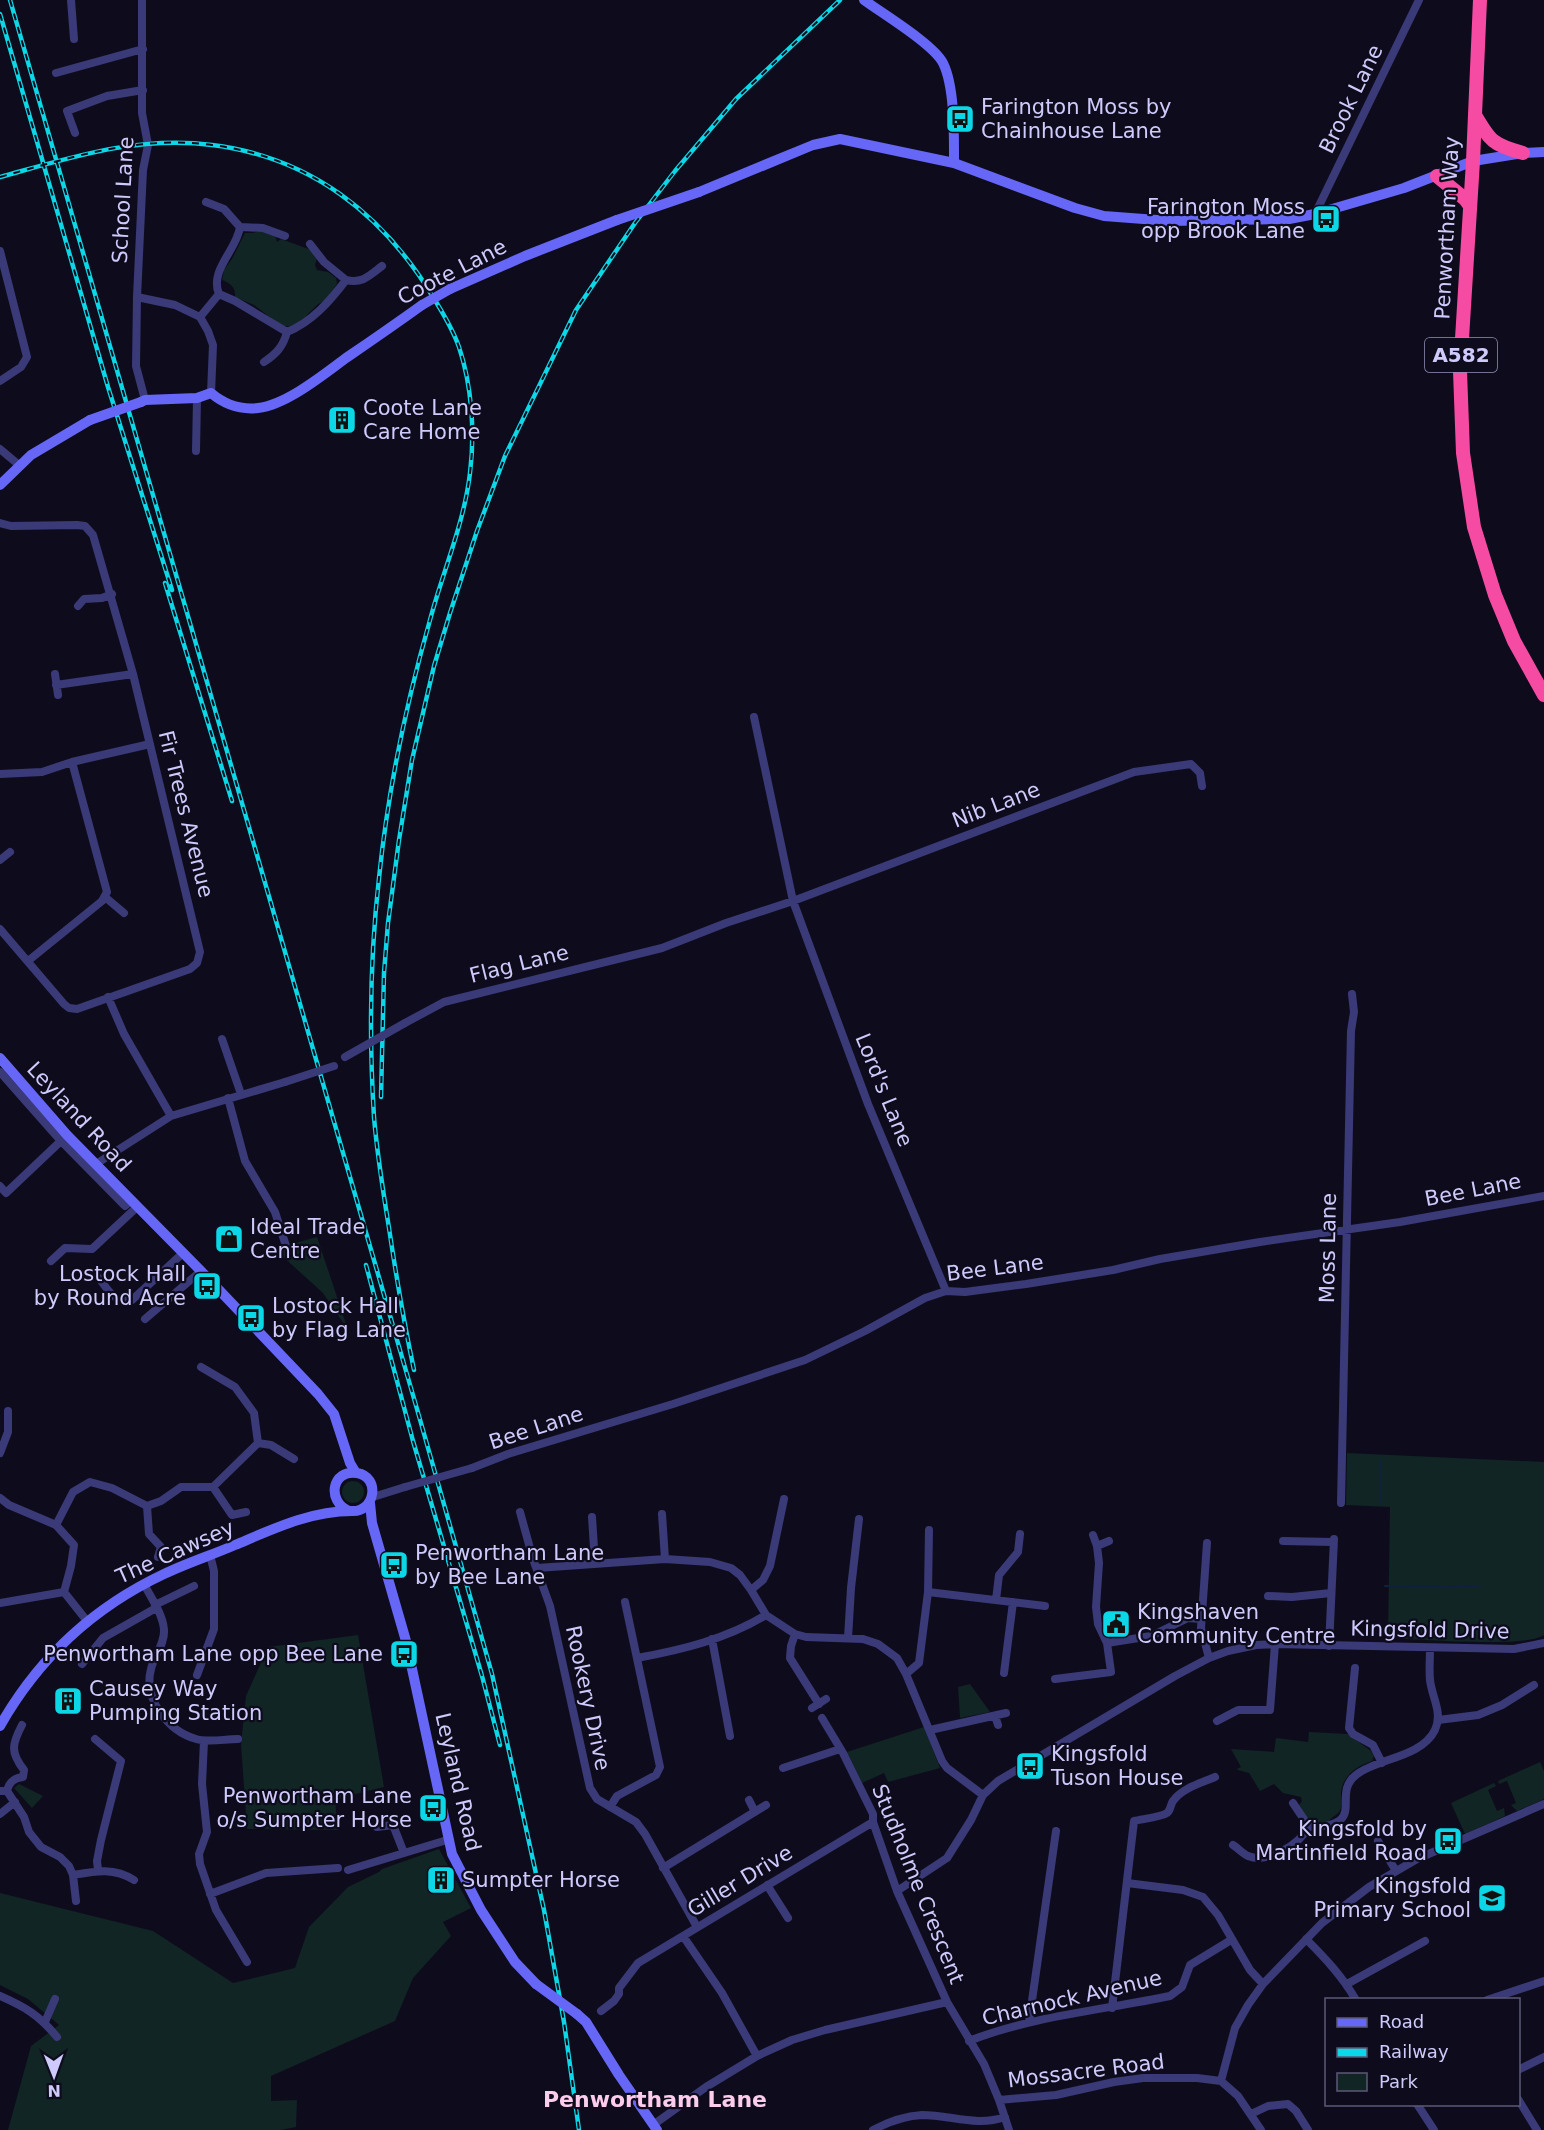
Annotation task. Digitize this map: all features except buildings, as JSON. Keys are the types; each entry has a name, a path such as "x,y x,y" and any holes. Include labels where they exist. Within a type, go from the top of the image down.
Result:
{"highway":[{"name":"Penwortham Way","path":"1480,0 1460,372 1463,453 1474,527 1495,595 1514,641 1544,695"},
{"path":"1475,115 1489,138 1503,148 1523,153"},
{"path":"1437,176 1465,199 1470,206"}],"street":[{"path":"71,0 74,39"},
{"name":"School Lane","path":"142,0 142,112 148,145 143,170 136,366 143,401"},
{"path":"864,0 917,38 942,61 951,88 954,163"},
{"name":"Brook Lane","path":"1315,214 1419,0"},
{"path":"56,73 142,49"},
{"path":"75,133 67,111 107,96 143,90"},
{"name":"Coote Lane","path":"211,393 220,401 243,408 271,405 309,385 422,305 450,290 525,256 617,220 699,192 813,145 840,140 954,163 1075,208 1121,219 1170,221 1289,219 1315,214 1404,188 1473,161 1544,152"},
{"path":"206,202 224,209 240,227 262,228 285,236"},
{"path":"240,227 239,234 219,271 216,288 219,294 287,332"},
{"path":"310,244 324,262 346,280 356,282 369,277 382,266"},
{"path":"0,251 27,357 21,367 0,381"},
{"path":"287,332 322,308 346,280"},
{"path":"200,316 219,294"},
{"path":"0,485 19,465 90,420 143,401 196,398 211,393 213,345 200,316 175,305 137,297"},
{"path":"264,362 284,344 287,332"},
{"path":"196,398 196,451"},
{"path":"0,449 19,465"},
{"name":"Fir Trees Avenue","path":"0,523 11,526 85,526 93,535 112,594 133,674 200,952 197,963 190,969 77,1009 69,1008 2,935"},
{"path":"78,606 84,599 102,598 112,594"},
{"path":"55,674 58,695"},
{"path":"57,685 133,674"},
{"path":"754,717 793,901"},
{"path":"0,774 42,772 72,762 150,744"},
{"path":"28,961 105,897 107,892 72,762"},
{"name":"Nib Lane","path":"793,901 1134,772 1191,764 1200,773 1202,786"},
{"path":"0,861 10,852"},
{"path":"105,897 124,913"},
{"name":"Flag Lane","path":"96,1164 171,1116 334,1066 345,1057 444,1002 662,948 726,923 793,901"},
{"name":"Lord's Lane","path":"793,901 868,1104 946,1291"},
{"name":"Moss Lane","path":"1341,1503 1351,1031 1354,1012 1352,994"},
{"path":"108,997 124,1034 171,1116"},
{"path":"222,1039 241,1094"},
{"name":"Leyland Road","path":"0,1058 64,1138 96,1164 318,1394 334,1414 350,1463 356,1473"},
{"name":"Leyland Road","path":"0,1072 125,1206 134,1204"},
{"path":"228,1098 245,1161 275,1212 286,1246"},
{"path":"0,1186 3,1196 64,1138"},
{"name":"Bee Lane","path":"371,1500 405,1487 472,1468 508,1454 673,1404 805,1360 925,1298 946,1291 965,1292 1026,1284 1260,1242 1346,1231 1544,1196"},
{"path":"51,1261 65,1248 92,1249 134,1204"},
{"path":"99,1278 117,1300 123,1302 132,1300 183,1253"},
{"path":"145,1319 201,1271"},
{"path":"201,1367 235,1387 254,1413 258,1443"},
{"path":"0,1453 8,1432 8,1410"},
{"path":"258,1443 271,1445 294,1459"},
{"path":"56,1525 73,1492 90,1482 112,1488 147,1506 161,1501 181,1487 213,1487 258,1443"},
{"path":"346,1449 340,1479 334,1492 338,1504 372,1523"},
{"path":"340,1479 345,1475 356,1473 368,1479 371,1485 371,1500 354,1511"},
{"path":"213,1487 232,1515 246,1512"},
{"name":"The Cawsey","path":"0,1726 25,1687 45,1662 87,1621 114,1601 144,1584 210,1555 311,1515 328,1503 334,1492"},
{"path":"0,1499 56,1525 74,1545 64,1592"},
{"path":"751,1590 763,1580 770,1566 784,1499"},
{"name":"Leyland Road","path":"371,1500 372,1523 406,1641 447,1840 452,1854 482,1910 520,1969 586,2022 655,2127"},
{"path":"147,1506 149,1534 161,1547 158,1557"},
{"name":"The Cawsey","path":"311,1515 354,1511"},
{"name":"Rookery Drive","path":"520,1512 550,1606 590,1788 597,1799 636,1822 697,1927"},
{"path":"662,1514 665,1559"},
{"path":"592,1517 595,1563"},
{"path":"848,1638 859,1519"},
{"path":"906,1674 919,1663 928,1592 929,1530"},
{"path":"996,1600 999,1575 1018,1552 1020,1534"},
{"path":"1055,1679 1111,1672 1107,1643 1098,1624 1096,1607 1099,1563 1093,1535"},
{"path":"1283,1541 1333,1540 1329,1646"},
{"path":"1097,1546 1109,1541"},
{"path":"1207,1543 1201,1619 1203,1643 1209,1658"},
{"path":"197,1675 214,1629 214,1571 210,1555"},
{"path":"537,1568 665,1559 710,1562 731,1568 740,1575 766,1615 795,1634 806,1637 848,1638 878,1644 897,1658 906,1674 942,1761 947,1768 983,1795"},
{"path":"144,1584 156,1606 165,1632 148,1682 160,1714 172,1727 184,1735 204,1741 237,1739"},
{"path":"82,1664 103,1638 194,1586"},
{"path":"0,1603 64,1592"},
{"path":"64,1592 87,1621"},
{"path":"928,1592 1045,1606"},
{"path":"1268,1596 1292,1597 1331,1593"},
{"path":"610,1807 617,1796 657,1775 660,1767 625,1602"},
{"path":"1004,1673 1013,1602"},
{"path":"638,1658 684,1648 711,1639 766,1615"},
{"path":"1107,1643 1151,1636 1188,1618 1201,1619"},
{"path":"795,1634 790,1658 815,1706 826,1699"},
{"path":"711,1639 730,1736"},
{"path":"1217,1721 1239,1710 1270,1710 1275,1644"},
{"name":"Kingsfold Drive","path":"897,1891 947,1858 971,1820 983,1795 998,1781 1174,1676 1209,1658 1256,1645 1275,1644 1514,1650 1544,1644"},
{"path":"1233,1845 1248,1856 1264,1857 1284,1851 1297,1842 1308,1827 1327,1825 1341,1820 1347,1812 1346,1791 1349,1782 1357,1774 1399,1757 1422,1744 1434,1730 1438,1720 1430,1680 1430,1648"},
{"path":"1354,1668 1349,1728 1353,1734 1373,1745 1382,1763"},
{"path":"1438,1720 1478,1715 1502,1705 1534,1686"},
{"path":"930,1730 1006,1713"},
{"path":"995,1716 998,1725"},
{"name":"Studholme Crescent","path":"822,1718 873,1814 873,1822 897,1891 947,2002 984,2064 1009,2130"},
{"path":"22,1725 13,1745 15,1755 24,1770 23,1777 15,1778 4,1791 15,1802 24,1817 29,1832 41,1847 60,1857 69,1866 73,1875 76,1900"},
{"path":"95,1739 121,1761 101,1840 97,1861 98,1870"},
{"path":"204,1741 202,1784 207,1833 199,1854 210,1894 229,1934 245,1959 253,1951"},
{"path":"783,1768 840,1749"},
{"path":"1133,1824 1134,1821 1165,1815 1170,1811 1172,1802 1179,1795 1215,1777"},
{"path":"749,1800 755,1812"},
{"path":"0,1814 15,1802"},
{"path":"1293,1803 1308,1827"},
{"path":"1261,2130 1239,2096 1221,2081 1235,2028 1263,1984 1306,1939 1345,1904 1396,1871 1417,1859 1544,1804"},
{"path":"663,1868 766,1805"},
{"path":"1112,2008 1133,1824 1128,1814"},
{"name":"Giller Drive","path":"601,2011 614,2001 619,1994 619,1988 638,1963 873,1822"},
{"path":"377,1827 393,1825 404,1852"},
{"path":"1029,2022 1056,1831"},
{"path":"348,1870 447,1840"},
{"path":"1378,1841 1396,1871"},
{"path":"210,1894 266,1873 338,1868"},
{"path":"73,1875 98,1870 124,1873 134,1880"},
{"path":"1127,1883 1183,1890 1203,1897 1218,1915 1250,1970 1263,1984"},
{"path":"767,1885 788,1918"},
{"path":"682,1936 722,1993 757,2056"},
{"path":"1306,1939 1347,1984 1355,1998"},
{"name":"Charnock Avenue","path":"969,2041 1029,2022 1170,1996 1182,1987 1190,1965 1232,1940"},
{"path":"1347,1984 1425,1941"},
{"path":"1493,1998 1544,1981"},
{"path":"0,1996 33,2012 57,2037"},
{"path":"45,2022 55,1999"},
{"path":"655,2127 706,2087 757,2056 792,2040 825,2030 947,2002"},
{"path":"1520,2069 1544,2057"},
{"name":"Mossacre Road","path":"999,2100 1056,2095 1143,2078 1197,2078 1221,2081"},
{"path":"1520,2102 1537,2130"},
{"path":"1251,2114 1268,2106 1287,2104 1296,2111 1308,2130"},
{"path":"1418,2106 1434,2130"},
{"path":"873,2130 888,2123 921,2115 981,2122 1005,2117"}],"green space":[{"path":"261,230 275,235 277,242 281,239 314,251 317,258 315,265 317,270 328,272 336,278 337,284 325,301 318,304 298,324 284,326 276,322 254,305 235,297 232,286 222,280 224,270 245,233"},
{"path":"317,1237 348,1330 323,1293 280,1254 284,1246"},
{"path":"1347,1453 1544,1462 1544,1635 1534,1639 1494,1642 1388,1638 1390,1507 1346,1505"},
{"path":"353,1481 361,1484 364,1492 361,1500 353,1503 345,1500 342,1492 345,1484"},
{"path":"358,1635 384,1787 335,1799 338,1830 247,1829 241,1744 246,1696 268,1647"},
{"path":"970,1684 990,1712 960,1718 958,1687"},
{"path":"924,1727 940,1768 888,1782 884,1773 862,1783 847,1752"},
{"path":"1309,1732 1348,1734 1371,1751 1374,1756 1372,1761 1356,1769 1347,1777 1342,1787 1342,1804 1338,1813 1329,1821 1318,1823 1307,1819 1299,1805 1302,1801 1301,1797 1283,1793 1274,1784 1260,1791 1249,1773 1237,1769 1241,1767 1231,1749 1274,1752 1276,1738 1308,1742"},
{"path":"1540,1762 1544,1771 1544,1799 1517,1811 1511,1805 1516,1803 1507,1781 1499,1784 1498,1781"},
{"path":"1494,1783 1496,1786 1488,1790 1497,1811 1504,1808 1505,1816 1465,1834 1451,1803"},
{"path":"19,1784 43,1796 32,1808 14,1788"},
{"path":"439,1849 471,1908 443,1922 451,1936 413,1978 395,2021 271,2076 271,2101 297,2100 296,2127 281,2130 8,2130 31,2046 59,2025 28,1999 0,1985 0,1893 153,1931 233,1983 295,1968 309,1927 348,1887 382,1869"}],"waterway":[{"path":"1381,1460 1381,1504"},
{"path":"1385,1586 1479,1587"}],"railway":[{"path":"10,0 492,1674 544,1910 564,2022 579,2130"},
{"path":"381,1097 384,973 388,923 412,760 434,666 450,613 505,456 576,310 635,223 675,171 736,99 840,0"},
{"path":"0,14 108,387 172,590"},
{"path":"0,177 104,150 157,143 212,145 248,152 281,162 312,176 341,194 391,240 433,297 459,347 467,378 471,410 470,473 463,511 421,652 399,748 387,812 372,968 371,1057 375,1131 394,1263 414,1370"},
{"path":"165,583 232,801"},
{"path":"366,1265 413,1441 500,1745"}],"place":[{"name":"Farington Moss by Chainhouse Lane","path":"960,119"},
{"name":"Farington Moss opp Brook Lane","path":"1326,219"},
{"name":"Coote Lane Care Home","path":"342,420"},
{"name":"Ideal Trade Centre","path":"229,1239"},
{"name":"Lostock Hall by Round Acre","path":"207,1286"},
{"name":"Lostock Hall by Flag Lane","path":"251,1318"},
{"name":"Penwortham Lane by Bee Lane","path":"394,1565"},
{"name":"Kingshaven Community Centre","path":"1116,1624"},
{"name":"Penwortham Lane opp Bee Lane","path":"404,1654"},
{"name":"Causey Way Pumping Station","path":"68,1701"},
{"name":"Kingsfold Tuson House","path":"1030,1766"},
{"name":"Penwortham Lane o/s Sumpter Horse","path":"433,1808"},
{"name":"Kingsfold by Martinfield Road","path":"1448,1841"},
{"name":"Sumpter Horse","path":"441,1880"},
{"name":"Kingsfold Primary School","path":"1492,1898"}],"district":[{"name":"Penwortham Lane","path":"655,2099"}]}
